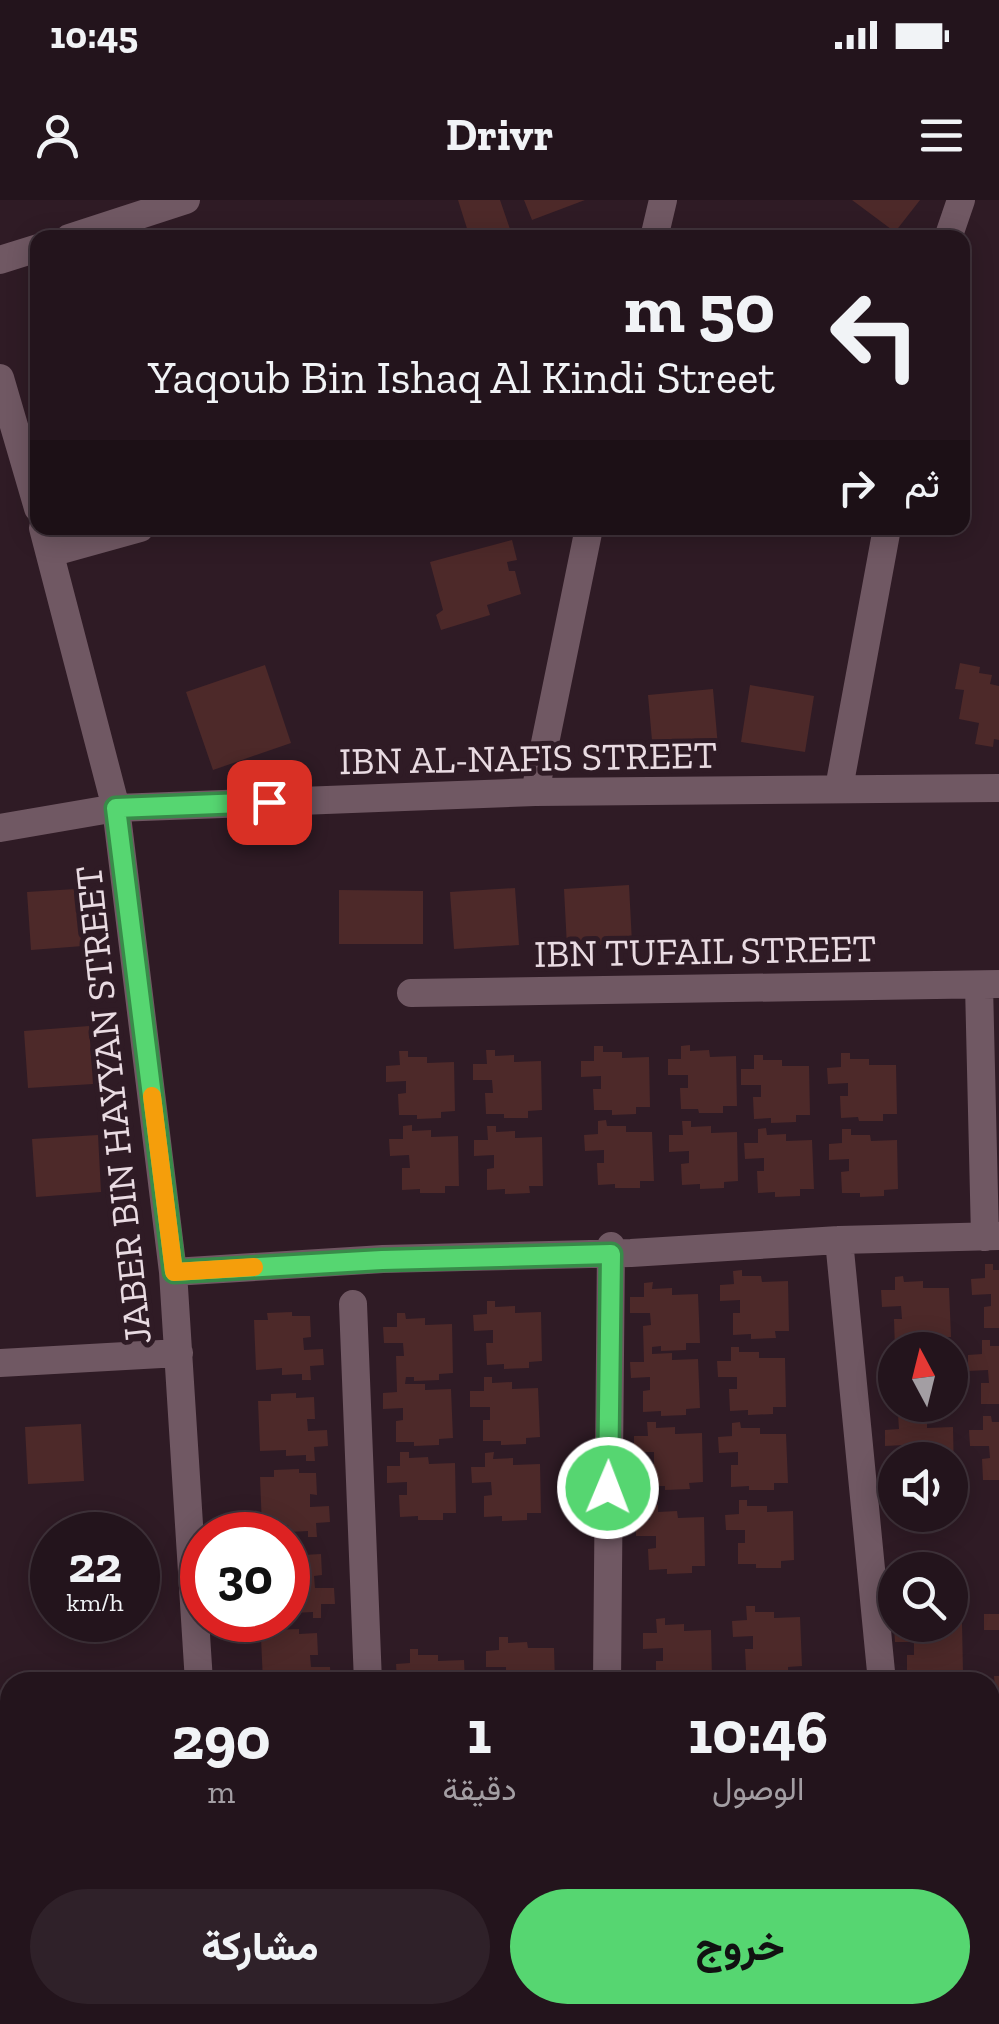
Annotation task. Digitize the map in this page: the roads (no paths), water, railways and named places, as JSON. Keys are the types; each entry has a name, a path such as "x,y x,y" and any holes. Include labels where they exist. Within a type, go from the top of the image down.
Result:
{"street":[{"path":"94,230 186,200"},
{"path":"656,230 663,200"},
{"path":"951,230 961,200"},
{"path":"0,260 30,251"},
{"path":"0,378 30,481"},
{"path":"47,540 86,535"},
{"path":"535,792 587,535"},
{"path":"839,788 887,535"},
{"name":"JABER BIN HAYYAN STREET","path":"47,540 116,808 174,1272 198,1672"},
{"name":"IBN AL-NAFIS STREET","path":"0,828 116,808 535,792 999,788"},
{"path":"174,1272 839,1240 992,1237 989,984"},
{"name":"IBN TUFAIL STREET","path":"411,993 989,984"},
{"path":"839,1240 881,1672"},
{"path":"607,1672 611,1250"},
{"path":"352,1304 368,1672"},
{"path":"0,1363 179,1353"}]}
